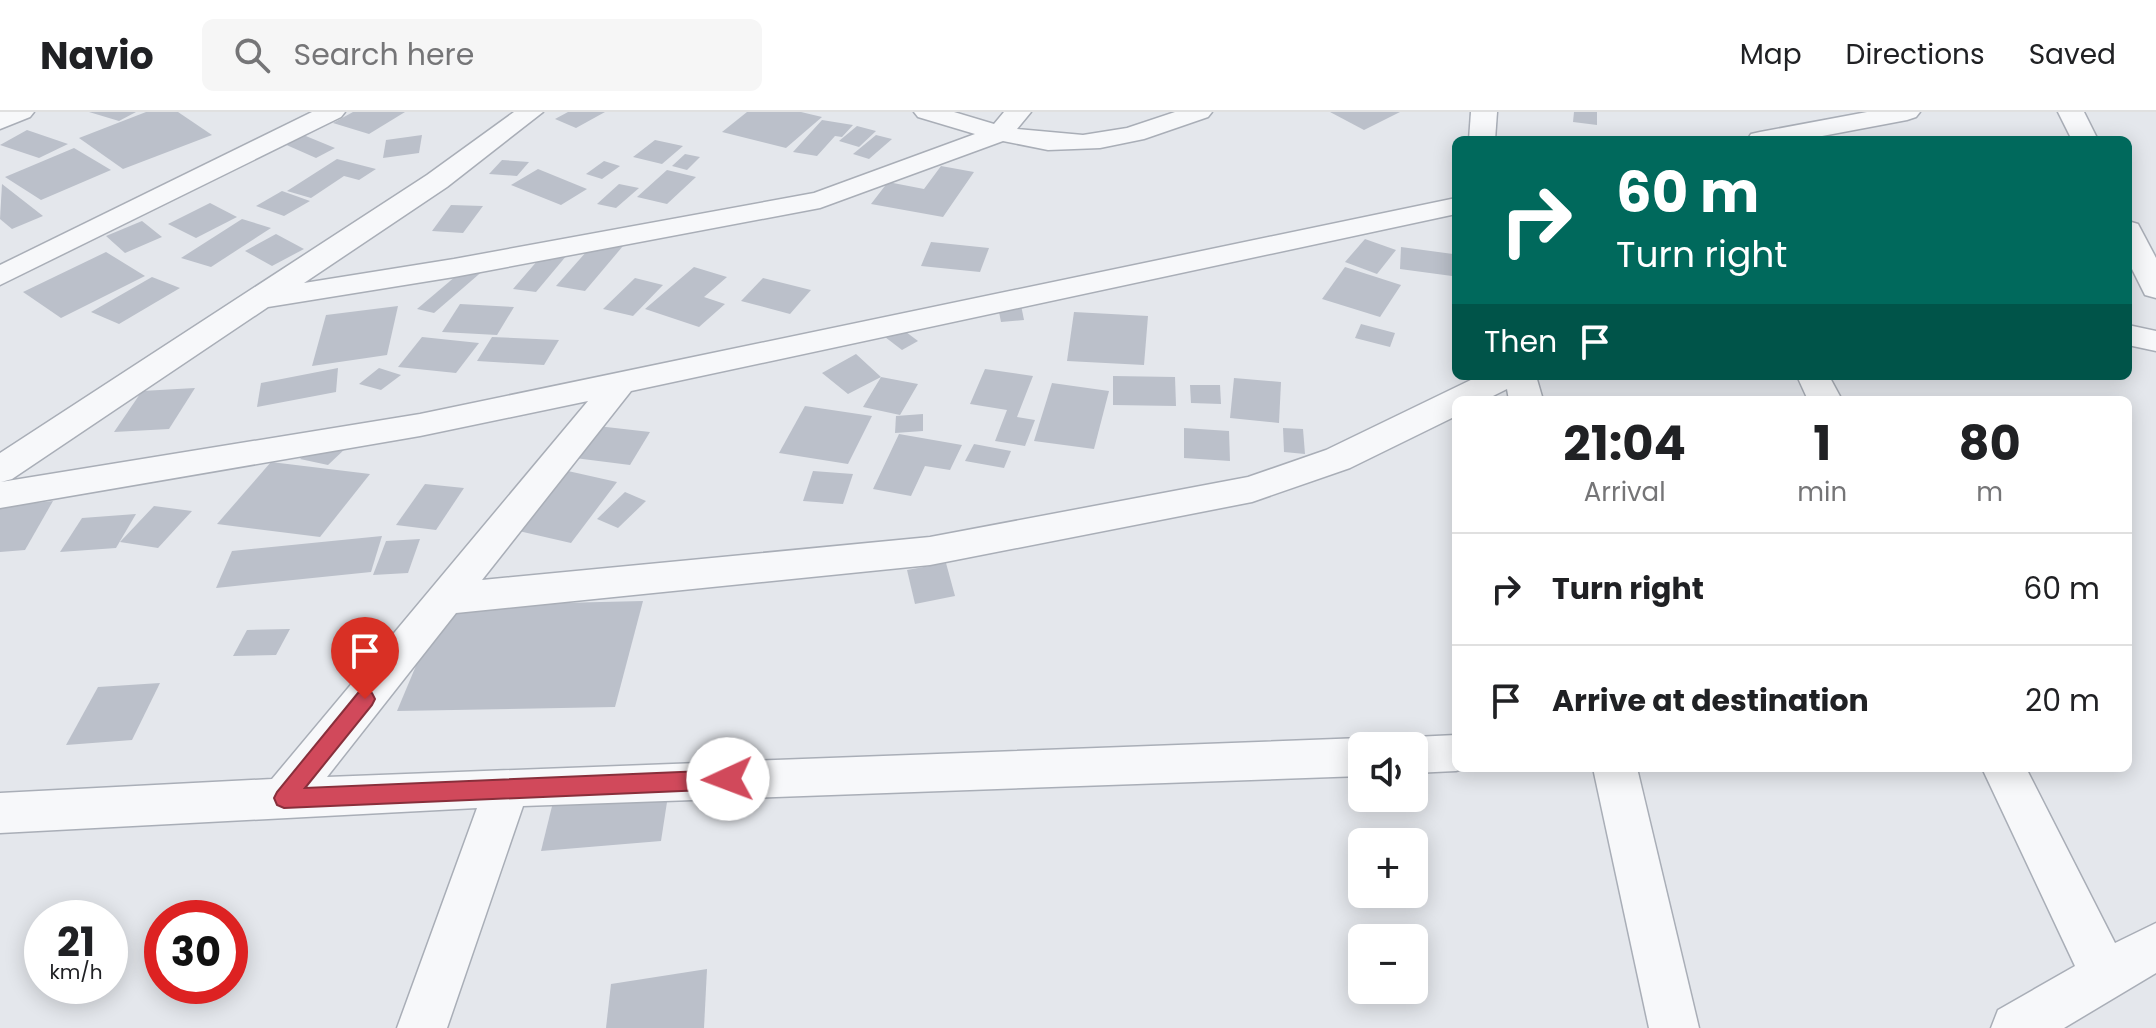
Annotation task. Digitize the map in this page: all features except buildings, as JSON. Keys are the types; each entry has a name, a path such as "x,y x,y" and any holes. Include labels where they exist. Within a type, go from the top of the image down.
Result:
{"street":[{"path":"0,121 21,112"},
{"path":"0,276 332,112"},
{"path":"0,470 437,181 530,112"},
{"path":"927,112 999,134 1067,143 1146,132 1199,112"},
{"path":"260,299 454,268 820,200 999,134 1018,112"},
{"path":"1482,136 1484,112"},
{"path":"1770,136 1804,122 1907,112"},
{"path":"2071,112 2083,136"},
{"path":"0,495 420,425 1452,207"},
{"path":"2132,238 2156,289"},
{"path":"2132,336 2156,341"},
{"path":"1467,396 1497,380"},
{"path":"284,798 620,383"},
{"path":"445,599 930,551 1252,489 1338,459 1452,404"},
{"path":"1428,754 1452,753"},
{"path":"0,813 507,787 1348,757"},
{"path":"1616,772 1674,1028"},
{"path":"2006,772 2105,976"},
{"path":"422,1028 507,787"},
{"path":"2016,1028 2156,946"}],"route":[{"path":"365,699 284,798 728,779"}]}
